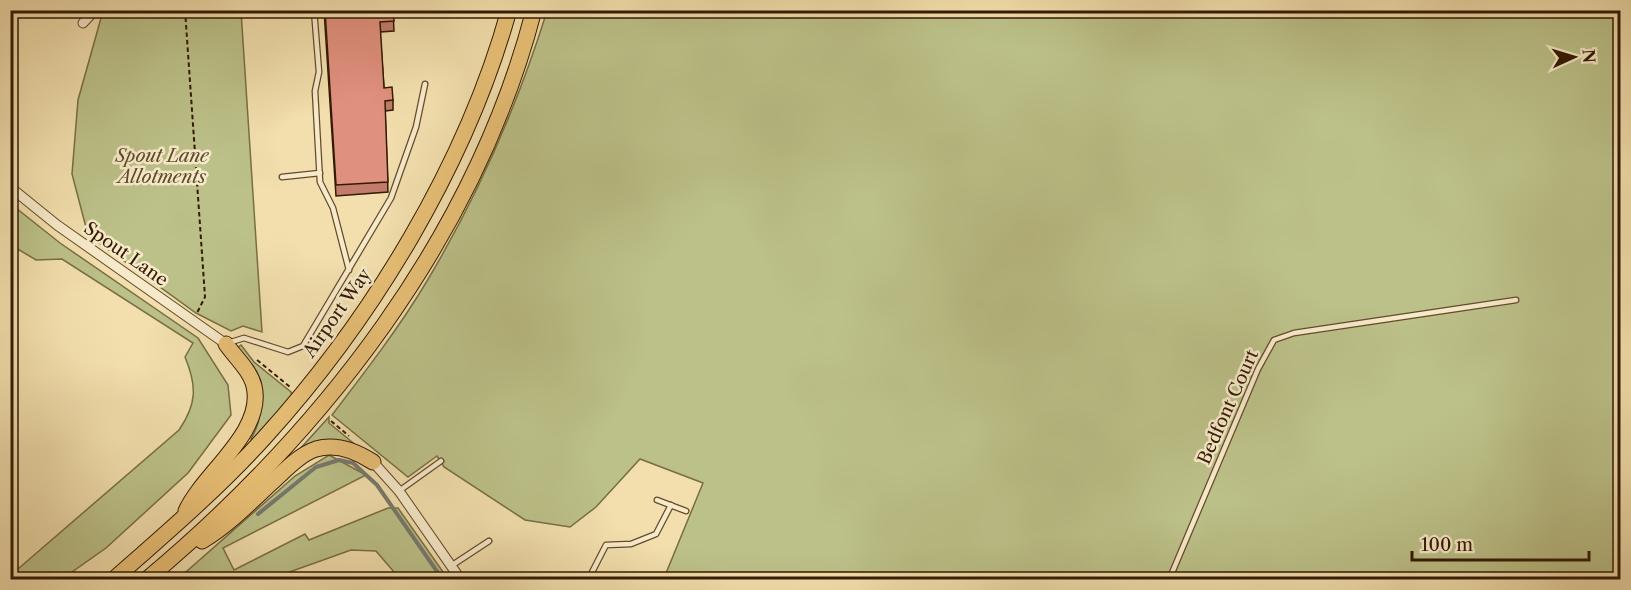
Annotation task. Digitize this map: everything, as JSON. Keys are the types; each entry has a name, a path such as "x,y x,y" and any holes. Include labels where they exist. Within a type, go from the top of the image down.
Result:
{"highway":[{"name":"Airport Way","path":"113,579 182,520 248,455 312,384 377,292 406,246 449,164 489,69 509,10"},
{"path":"146,579 238,498 304,429 357,363 399,303 453,213 473,172 520,57 534,10"},
{"path":"182,520 193,495 249,424 255,407 254,385 243,364 226,344"},
{"path":"169,560 222,529 307,454 325,448 343,449 357,452 373,462"}],"street":[{"path":"83,23 95,10"},
{"name":"Spout Lane","path":"10,187 57,225 226,344"},
{"path":"373,462 399,491 461,579"}],"lane":[{"path":"314,10 320,72 315,91 320,182 333,208 349,270"},
{"path":"226,344 244,338 288,352 303,346 392,198 416,127 425,84"},
{"path":"282,177 320,173"},
{"name":"Bedfont Court","path":"1169,579 1258,369 1274,340 1305,332 1516,300"},
{"path":"399,491 441,460"},
{"path":"657,500 686,512"},
{"path":"588,579 606,545 631,544 656,534 671,505"},
{"path":"451,566 489,541"}],"path":[{"path":"185,10 205,297 193,321"},
{"path":"252,356 292,389"},
{"path":"331,420 355,441"}],"green space":[{"name":"Spout Lane Allotments","path":"103,11 241,11 262,332 243,326 231,331 196,313 88,235 72,174 78,100"},
{"path":"547,11 1620,11 1620,579 658,579 664,578 703,483 640,459 596,507 570,527 525,520 444,467 437,456 408,477 332,415 405,316 446,248 480,183 510,116"},
{"path":"11,204 60,243 198,338 228,385 231,415 188,473 106,548 62,579 11,579 11,575 179,430 192,403 192,377 185,357 193,343 62,259 36,260 11,245"},
{"path":"241,345 254,362 291,392 292,396 255,440 251,439 260,414 260,403 254,381 237,348"},
{"path":"329,417 329,423 363,451 346,446 289,461"},
{"path":"329,455 366,475 223,548 234,570 305,534 309,540 388,508 398,508 448,579 400,579 376,551 351,550 270,579 178,579 295,476"}],"building":[{"path":"325,10 393,10 394,21 380,22 384,88 392,87 393,100 385,101 388,182 336,185"}],"waterway":[{"path":"258,514 316,467 339,460 353,463 377,485 443,580"}]}
